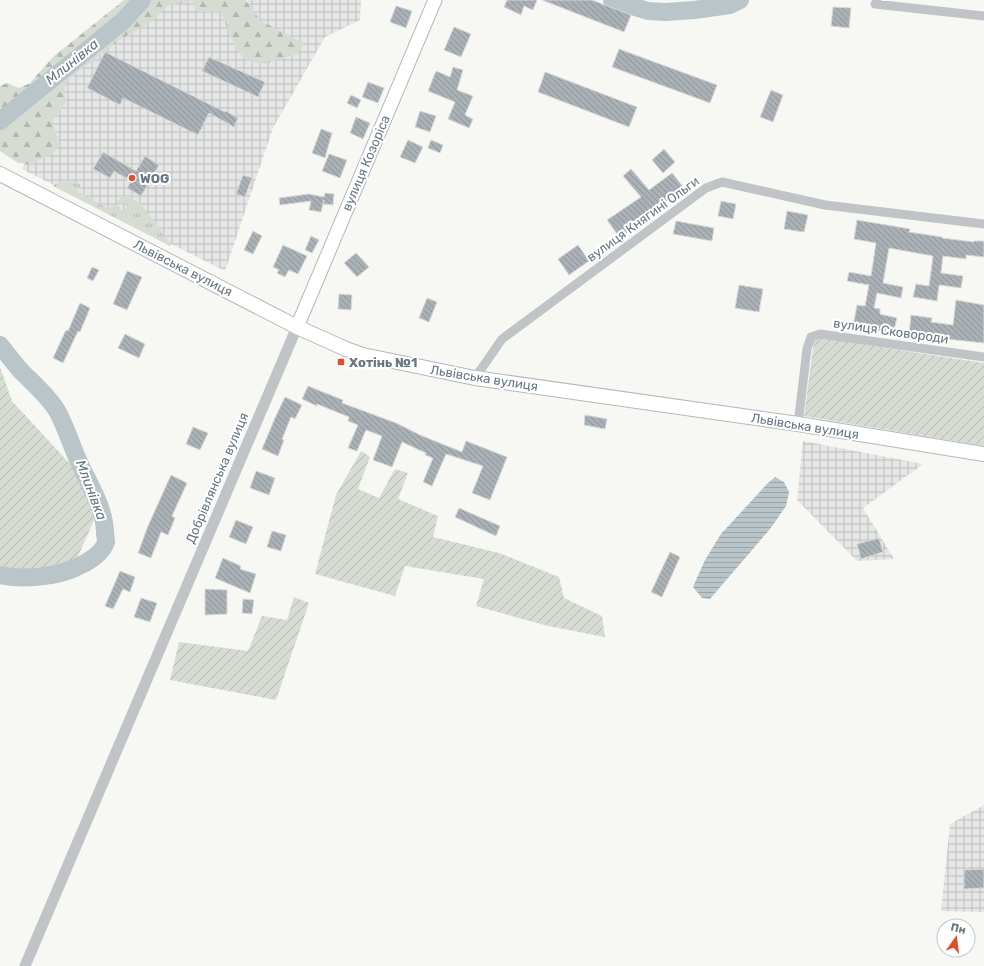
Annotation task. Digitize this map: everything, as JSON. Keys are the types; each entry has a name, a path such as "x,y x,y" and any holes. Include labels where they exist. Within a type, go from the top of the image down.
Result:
{"main road":[{"name":"вулиця Козоріса","path":"297,327 435,0"},
{"name":"Львівська вулиця","path":"0,174 297,327 363,355 475,378 798,424 984,454"}],"street":[{"path":"877,0 876,4 984,16"},
{"name":"вулиця Княгині Ольги","path":"475,378 502,339 706,188 722,182 825,205 984,224"},
{"name":"Добрівлянська вулиця","path":"25,966 162,641 297,327"},
{"name":"вулиця Сковороди","path":"798,424 807,349 811,337 820,334 984,357"}],"shaded area":[{"path":"149,0 361,0 360,20 325,37 273,128 225,271 22,169 55,89"},
{"path":"803,441 923,464 863,508 894,559 857,561 797,500"},
{"path":"775,477 784,482 789,492 786,506 770,529 710,599 702,598 693,587 705,560 721,534"},
{"path":"984,805 984,912 941,911 950,824"}],"green space":[{"path":"124,0 245,0 261,21 304,43 298,54 264,64 253,62 241,55 234,45 221,12 197,12 192,1 169,5 151,22 119,40 70,78 64,89 66,102 52,121 60,145 52,154 30,164 18,163 0,151 0,86 7,83 19,88 30,83 54,56"},
{"path":"72,180 81,185 76,190 108,209 114,204 124,211 128,206 123,203 121,205 116,202 123,196 127,196 141,204 171,244 170,246 53,186 55,184"},
{"path":"821,338 984,363 984,446 804,416 814,341"},
{"path":"0,367 12,401 83,478 95,518 75,563 14,572 0,568"},
{"path":"361,451 370,457 358,489 379,498 395,469 408,473 398,499 438,516 433,537 499,553 559,577 564,598 602,616 605,637 548,626 476,606 484,579 405,566 395,596 315,574 336,495"},
{"path":"294,597 309,603 276,700 170,680 179,642 248,651 262,616 287,620"}],"building":[{"path":"507,0 537,0 533,10 524,6 521,15 504,7"},
{"path":"542,0 592,0 631,15 624,32"},
{"path":"396,6 412,11 406,28 390,22"},
{"path":"833,7 851,8 849,28 831,26"},
{"path":"454,27 471,34 461,57 444,50"},
{"path":"619,49 717,85 710,103 612,67"},
{"path":"105,52 225,112 226,111 238,118 234,127 209,113 198,135 123,98 120,105 87,88"},
{"path":"209,57 265,82 258,97 202,71"},
{"path":"453,67 463,70 457,90 473,96 465,115 473,119 469,128 448,119 455,102 428,91 436,71 450,77"},
{"path":"545,72 637,107 629,127 538,92"},
{"path":"368,82 384,88 378,103 362,97"},
{"path":"771,90 783,95 773,122 760,117"},
{"path":"351,95 361,100 357,108 347,103"},
{"path":"420,111 436,116 430,132 415,127"},
{"path":"356,117 370,123 363,139 350,133"},
{"path":"321,129 332,133 325,158 312,153"},
{"path":"408,140 423,147 415,163 400,157"},
{"path":"431,140 443,145 440,153 428,148"},
{"path":"664,149 675,162 663,173 652,160"},
{"path":"103,152 136,171 145,156 159,165 141,196 127,188 131,181 114,171 110,178 93,169"},
{"path":"329,154 347,160 340,178 322,171"},
{"path":"631,169 649,190 672,173 684,188 620,238 607,220 641,197 623,176"},
{"path":"243,175 252,178 245,197 236,194"},
{"path":"325,193 334,194 333,205 323,204 321,212 309,210 311,201 280,205 279,198 309,194 324,197"},
{"path":"721,201 736,204 733,219 718,216"},
{"path":"787,211 808,215 804,232 784,229"},
{"path":"857,220 910,229 909,232 942,238 974,242 984,241 984,257 966,255 966,259 943,256 941,273 963,276 961,288 939,285 937,301 913,297 916,284 929,286 933,256 889,248 883,283 903,287 901,298 877,293 874,308 880,309 880,314 897,318 893,334 853,326 857,305 865,306 869,285 847,281 849,272 871,276 876,243 854,239"},
{"path":"676,221 714,228 712,241 673,234"},
{"path":"253,231 262,236 253,254 244,250"},
{"path":"311,236 319,240 312,253 305,250"},
{"path":"283,245 307,256 298,274 289,270 285,277 277,273 279,270 273,267"},
{"path":"578,245 589,261 569,275 558,259"},
{"path":"356,253 369,267 357,277 344,263"},
{"path":"92,267 99,270 93,281 87,278"},
{"path":"127,271 142,277 127,310 113,304"},
{"path":"739,285 763,289 759,312 735,308"},
{"path":"339,294 352,295 351,310 338,309"},
{"path":"427,298 437,302 429,322 419,318"},
{"path":"956,300 984,305 984,343 909,335 911,315 932,318 931,322 953,325"},
{"path":"80,303 90,308 80,332 78,331 63,363 53,358 66,330 68,331"},
{"path":"125,334 145,344 139,358 118,348"},
{"path":"308,386 343,400 342,403 396,423 420,435 462,452 466,441 507,457 490,500 472,493 483,466 446,454 432,486 423,482 433,458 425,455 426,453 402,442 392,467 373,460 382,436 366,430 357,451 348,448 358,425 348,421 349,417 302,399"},
{"path":"285,397 302,405 295,419 291,417 282,439 284,440 278,456 262,449"},
{"path":"585,415 607,419 605,429 584,425"},
{"path":"193,427 208,433 200,450 186,444"},
{"path":"256,471 275,478 269,495 250,488"},
{"path":"171,475 187,483 172,516 175,518 168,535 161,532 151,558 138,553 148,526"},
{"path":"459,508 500,526 496,536 455,517"},
{"path":"236,520 253,527 246,544 229,537"},
{"path":"272,531 286,535 281,551 267,547"},
{"path":"879,538 883,552 861,559 857,544"},
{"path":"670,552 680,557 662,597 651,592"},
{"path":"223,558 241,566 240,569 256,574 250,593 215,578"},
{"path":"120,571 135,577 130,592 123,589 113,609 105,606"},
{"path":"205,589 227,590 227,614 205,615"},
{"path":"141,598 157,603 150,622 134,617"},
{"path":"243,599 254,600 252,614 242,613"},
{"path":"984,869 984,888 964,889 964,870"}],"waterway":[{"name":"Млинівка","path":"0,121 123,21 142,0"},
{"name":"Млинівка","path":"612,0 648,11 666,12 730,5 740,0"},
{"name":"Млинівка","path":"0,345 21,371 40,389 60,415 76,456 99,504 104,522 106,542 102,550 94,557 69,570 39,577 9,577 0,575"}],"place":[{"name":"WOG","path":"132,178"},
{"name":"Хотінь №1","path":"341,362"}]}
